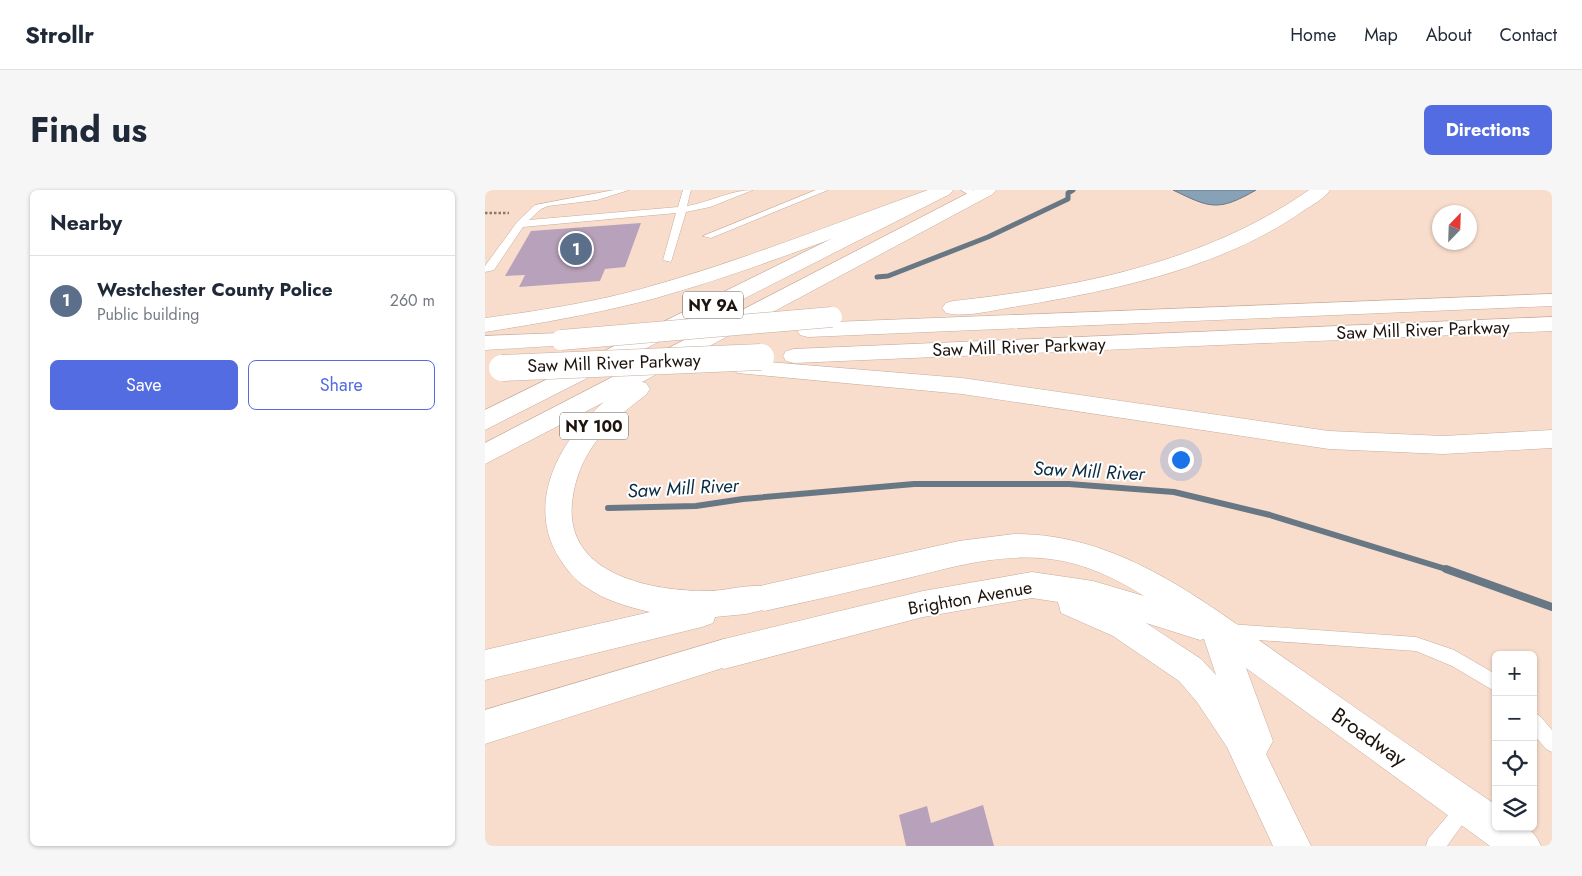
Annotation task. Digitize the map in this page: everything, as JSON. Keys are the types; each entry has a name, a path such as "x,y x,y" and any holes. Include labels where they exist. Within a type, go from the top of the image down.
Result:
{"main road":[{"path":"485,325 584,309 673,287 777,252 943,190"},
{"name":"NY 9A","path":"485,421 943,190"},
{"path":"561,340 990,304 1105,283 1175,263 1226,244 1284,215 1321,190"},
{"name":"NY 9A","path":"485,454 736,322 976,192"},
{"name":"Saw Mill River Parkway","path":"485,343 1552,300"},
{"name":"NY 100","path":"736,322 622,400 593,426 580,443 565,471 557,504 558,520 569,551 597,579 618,590 665,602 691,604 740,603 974,551 1000,547 1035,546 1075,552 1117,566 1157,588 1216,630"},
{"name":"Saw Mill River Parkway","path":"494,368 666,361 753,362 1552,324"},
{"path":"753,362 961,386 1329,440 1443,446 1552,439"},
{"name":"Brighton Avenue","path":"724,654 923,604 1010,588 1045,585 1076,590 1216,630"},
{"path":"1010,588 1079,606 1124,626 1190,670 1209,691 1239,736 1292,846"},
{"path":"485,665 764,598"},
{"path":"1216,630 1292,846"},
{"name":"Broadway","path":"1216,630 1522,846"},
{"path":"485,707 724,654"},
{"path":"485,727 724,654"}],"lane":[{"path":"485,269 491,268 520,224 538,207 546,204 597,197 625,190"},
{"path":"668,260 680,210 687,190"},
{"path":"520,224 680,210 724,199 749,190"},
{"path":"709,236 824,190"},
{"path":"1216,630 1416,644 1442,652 1476,669 1492,681"},
{"path":"1537,726 1552,743"},
{"path":"1435,846 1467,806"}],"water":[{"path":"1173,190 1256,190 1232,202 1214,205 1196,201"}],"building":[{"path":"641,223 625,267 605,269 600,281 519,287 525,275 505,276 531,231"},
{"path":"983,805 994,846 906,846 899,815 927,806 931,823"}],"waterway":[{"path":"877,277 888,276 988,237 1068,199 1068,193 1073,190"},
{"name":"Saw Mill River","path":"608,508 696,506 743,499 914,484 1069,484 1174,492 1270,515 1448,570"},
{"name":"Saw Mill River","path":"1448,570 1552,607"}],"place":[{"name":"Westchester County Police","path":"576,249"}]}
